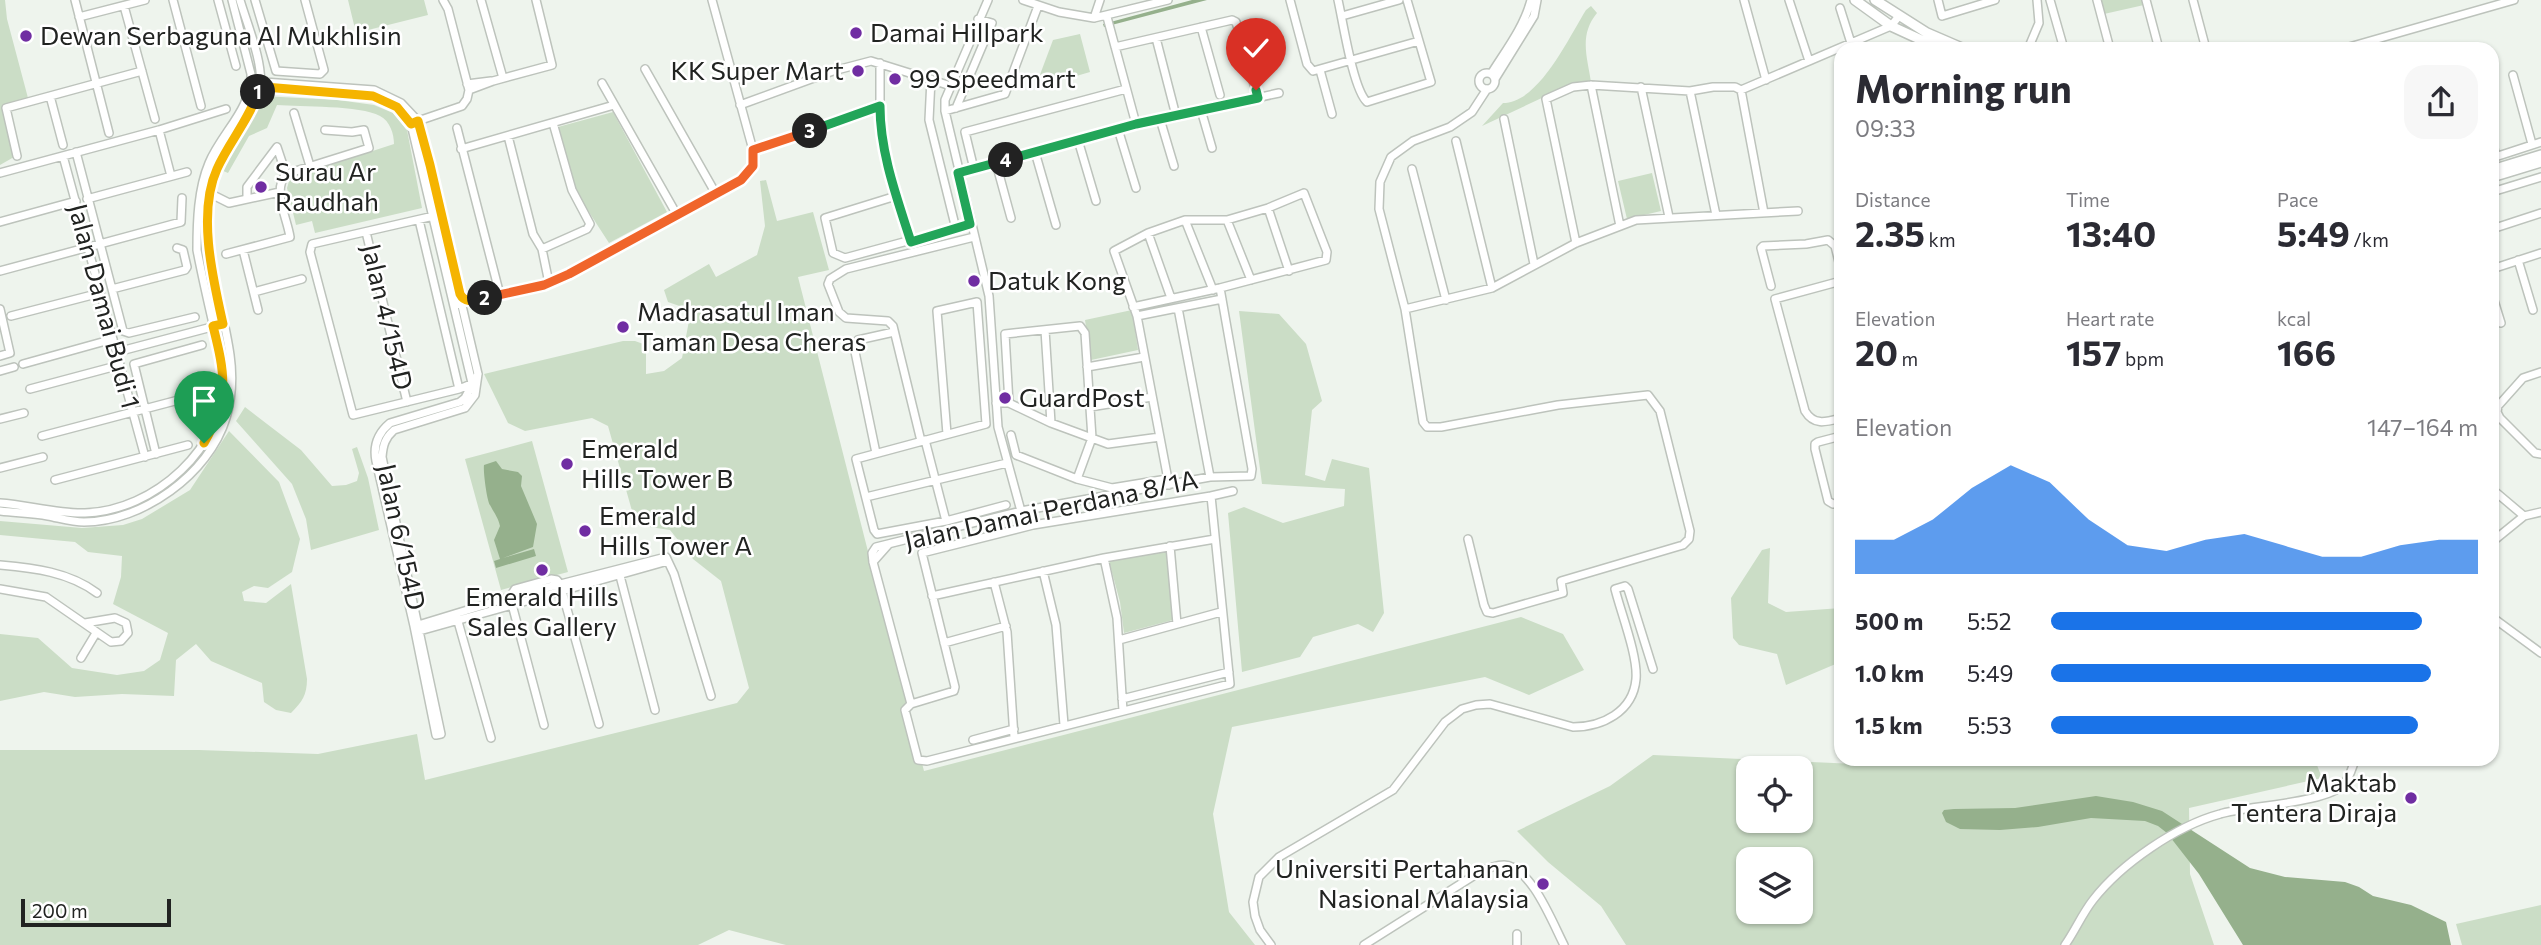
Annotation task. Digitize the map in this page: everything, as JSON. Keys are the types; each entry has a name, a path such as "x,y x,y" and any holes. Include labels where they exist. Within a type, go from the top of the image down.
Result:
{"main road":[{"path":"1855,0 1891,26 1926,42"},
{"path":"1875,0 1927,33 1948,42"},
{"path":"2499,168 2541,155"},
{"path":"2499,175 2541,162"}],"street":[{"path":"75,0 108,133"},
{"path":"79,17 145,0"},
{"path":"173,0 201,106"},
{"path":"218,0 236,66"},
{"path":"232,0 259,84"},
{"path":"0,511 85,522 129,513 172,491 193,470 222,429 231,393 230,355 209,247 213,195 218,167 248,118 259,84 240,0"},
{"path":"255,0 276,71 320,74 323,73 305,0"},
{"path":"417,120 461,106 467,99 468,87 446,0"},
{"path":"481,0 503,78"},
{"path":"468,87 552,65 536,0"},
{"path":"462,303 549,283 741,180 753,166 753,150 712,0"},
{"path":"988,0 945,100 945,111 989,296 998,427 1021,511"},
{"path":"1023,0 1056,11 1108,22 1168,0"},
{"path":"1056,11 1059,0"},
{"path":"1094,18 1100,0"},
{"path":"1290,0 1307,64 1317,70 1332,114"},
{"path":"1338,0 1352,60 1363,98 1367,102 1431,82 1407,0"},
{"path":"1342,16 1399,0"},
{"path":"1483,90 1493,87 1493,76 1520,28 1531,0"},
{"path":"1493,76 1534,16 1538,0"},
{"path":"1744,0 1766,80"},
{"path":"1789,0 1809,61"},
{"path":"1938,0 1942,16 1981,2 1996,0"},
{"path":"2031,42 2039,23 2038,3 2050,0 2061,42"},
{"path":"2097,0 2108,42"},
{"path":"2146,0 2157,42"},
{"path":"2193,0 2204,42"},
{"path":"2367,42 2514,0"},
{"path":"124,6 155,120"},
{"path":"945,111 1005,94 1038,6"},
{"path":"1840,8 1851,42"},
{"path":"1853,42 1891,26 1899,16"},
{"path":"956,108 992,23 978,19"},
{"path":"1115,47 1232,20 1236,22 1258,98"},
{"path":"1108,22 1136,124"},
{"path":"1201,27 1220,95"},
{"path":"1156,38 1174,108"},
{"path":"1317,70 1419,41"},
{"path":"1576,243 1546,99 1573,87 1591,85 1690,91 1713,86 1735,87 1741,90 1834,50"},
{"path":"740,105 861,62 880,63 951,86"},
{"path":"880,63 880,131 911,242"},
{"path":"645,69 716,194"},
{"path":"18,156 6,108 142,71"},
{"path":"1468,539 1484,605 1487,612 1493,613 1563,593 1561,581 1683,545 1689,540 1690,531 1660,411 1648,395 1558,405 1441,427 1427,427 1421,413 1405,309 1379,209 1380,182 1391,157 1413,141 1450,127 1472,112 1483,90 1479,79 1481,75 1493,76"},
{"path":"2513,75 2532,144"},
{"path":"931,79 929,120 956,229"},
{"path":"602,83 677,215"},
{"path":"259,84 373,96 417,120 478,373"},
{"path":"0,503 83,513 143,499 163,486 204,443 215,423 222,399 224,374 197,250 201,191 209,164 259,84"},
{"path":"1591,85 1620,226"},
{"path":"1641,87 1669,217"},
{"path":"974,169 965,132 1126,89"},
{"path":"1741,90 1764,213"},
{"path":"1690,91 1716,215"},
{"path":"958,173 1160,118 1279,93"},
{"path":"50,96 63,145"},
{"path":"461,149 614,105"},
{"path":"753,150 880,106"},
{"path":"0,173 226,109"},
{"path":"1200,110 1212,148"},
{"path":"294,113 310,166"},
{"path":"1160,118 1174,166"},
{"path":"1504,119 1534,264"},
{"path":"417,120 438,216 462,303 472,383 458,389 353,415 310,252 313,244 438,216"},
{"path":"542,249 587,229 590,224 572,190 553,123"},
{"path":"457,128 500,295"},
{"path":"1118,129 1136,188"},
{"path":"159,130 171,176"},
{"path":"226,254 290,237 280,192 281,180 286,174 369,148 364,130 325,130"},
{"path":"508,136 533,234 542,249 549,283"},
{"path":"1078,140 1096,201"},
{"path":"1456,141 1492,288"},
{"path":"2499,155 2541,142"},
{"path":"247,199 247,187 276,147 279,148 286,174"},
{"path":"76,152 125,333 195,317"},
{"path":"1035,152 1056,225"},
{"name":"Jalan Damai Budi 1","path":"63,156 145,457"},
{"path":"996,163 1011,218"},
{"path":"1412,169 1446,300"},
{"path":"87,199 187,172"},
{"path":"2499,190 2541,177"},
{"path":"201,191 233,202 280,192"},
{"path":"1011,435 1016,455 1077,479 1112,488 1168,482 1135,311 1115,251 1148,233 1185,220 1227,220 1268,208 1304,193 1327,258 1289,271 1171,298 1135,311"},
{"path":"896,196 828,216 825,221 833,253 845,258 970,224"},
{"path":"0,271 181,222 182,198"},
{"path":"0,222 76,201"},
{"path":"1268,208 1289,271"},
{"path":"1405,309 1492,288 1576,243 1636,220 1798,211"},
{"path":"2499,227 2541,213"},
{"path":"419,220 458,389"},
{"path":"1135,311 1178,308 1222,299 1185,220"},
{"path":"1227,220 1251,280"},
{"name":"Jalan 4/154D","path":"366,232 407,402"},
{"path":"1148,233 1171,298"},
{"path":"946,521 893,326 888,321 851,320 839,312 828,289 830,279 846,269 974,237"},
{"path":"1771,286 1761,248 1763,246 1828,240 1834,245"},
{"path":"112,289 185,270 187,267 183,250 177,248"},
{"path":"243,250 258,310"},
{"path":"2499,267 2541,253"},
{"path":"2518,260 2533,310"},
{"path":"254,292 302,279"},
{"path":"1834,283 1775,299 1805,411 1810,419 1817,422 1834,419"},
{"path":"11,316 100,292"},
{"name":"Jalan Damai Perdana 8/1A","path":"1014,733 920,761 905,710 911,704 872,553 876,547 1021,511 1168,482 1210,477 1246,477 1252,472 1222,299"},
{"path":"947,434 937,311 977,302 986,424 856,459 875,532 884,534 1006,505"},
{"path":"1178,308 1210,477"},
{"path":"0,309 10,353 0,356"},
{"path":"200,329 208,321 210,310"},
{"path":"2499,317 2501,323"},
{"path":"117,352 223,324"},
{"path":"1009,403 1006,334 1080,326 1085,333 1092,438 1077,479"},
{"path":"200,329 212,333 217,342"},
{"path":"1045,330 1051,423"},
{"path":"876,453 854,347 858,340 894,332"},
{"path":"23,364 113,339"},
{"path":"156,454 134,364 202,345"},
{"path":"1087,367 1144,357"},
{"path":"30,389 120,365"},
{"path":"0,371 14,367"},
{"path":"2499,405 2523,378 2531,373 2541,372"},
{"name":"Jalan 6/154D","path":"417,628 376,461 375,445 383,429 390,423 460,402 465,398 478,373"},
{"name":"Jalan 6/154D","path":"439,735 382,457 383,446 394,430 465,408 475,395 478,373"},
{"path":"41,436 205,393"},
{"path":"1090,407 1152,397"},
{"path":"996,403 1009,403 1051,423 1108,444 1160,437"},
{"path":"0,419 24,413"},
{"path":"2499,416 2535,453 2541,454"},
{"path":"1834,438 1818,442 1815,449 1828,501 1834,504"},
{"path":"55,480 188,446"},
{"path":"866,498 936,482 1006,459 1015,452"},
{"path":"0,468 43,457"},
{"path":"911,704 954,691 955,687 922,553 1037,524 1233,491"},
{"path":"2499,495 2524,516"},
{"path":"973,740 1064,725 1230,684 1211,496"},
{"path":"126,504 129,513"},
{"path":"2499,537 2524,516 2541,512"},
{"path":"932,596 1104,558 1215,539"},
{"path":"1170,547 1177,624"},
{"path":"1104,558 1115,607 1123,710"},
{"path":"417,628 561,587 668,561 711,696"},
{"path":"0,565 63,575 83,583 97,593"},
{"path":"1043,571 1056,625 1064,725"},
{"path":"619,572 655,710"},
{"path":"994,582 1006,626 1014,733"},
{"path":"1271,945 1259,930 1255,916 1253,902 1259,877 1279,857 1393,790 1445,722 1462,709 1490,704 1573,727 1584,727 1612,718 1624,708 1636,682 1636,667 1615,589 1625,586 1628,589 1653,669"},
{"path":"561,587 600,724"},
{"path":"0,589 46,597 96,633 117,643 126,638 128,628 122,620 116,618 85,623"},
{"path":"511,601 544,725"},
{"path":"1119,640 1221,612"},
{"path":"456,617 491,738"},
{"path":"2499,622 2541,653"},
{"path":"944,643 1006,626"},
{"path":"81,658 96,633"},
{"path":"1122,698 1229,672"},
{"path":"2065,945 2095,897 2124,866 2166,839 2220,814 2337,790 2344,783 2352,766"},
{"path":"1364,945 1478,873 1506,865 1529,879 1564,945"},
{"path":"1517,934 1517,945"}],"shaded area":[{"path":"0,0 5,0 7,19 28,98 3,106 14,157 0,165"},
{"path":"348,0 424,0 428,15 356,33"},
{"path":"1192,0 1207,0 1104,27 1103,24"},
{"path":"2100,0 2143,0 2144,5 2104,14"},
{"path":"1591,6 1597,13 1591,21 1586,38 1591,82 1574,83 1482,126 1503,103 1516,100 1541,81"},
{"path":"1080,34 1090,72 1035,88 1053,40"},
{"path":"262,96 338,100 374,105 393,113 407,130 422,208 315,233 312,221 296,225 287,188 290,178 394,144 392,132 383,118 371,112 277,105 267,128 249,136 228,173 221,170 248,127"},
{"path":"613,112 667,212 609,243 576,192 558,127"},
{"path":"1652,173 1661,211 1627,219 1618,181"},
{"path":"766,180 777,221 813,212 829,270 798,277 924,771 1521,617 1563,634 1584,670 1529,695 1485,677 1232,727 1213,814 1229,912 1255,945 786,945 729,930 698,945 0,945 0,750 199,750 318,754 417,734 425,780 737,703 749,688 721,581 693,559 670,530 636,525 608,426 592,418 525,431 508,423 484,374 623,341 646,345 646,374 664,371 682,358 691,310 668,302 664,290 709,264 716,277 757,255 765,226 760,181"},
{"path":"1132,310 1138,350 1091,360 1085,320"},
{"path":"1239,311 1279,314 1306,344 1322,401 1312,410 1305,475 1325,481 1332,459 1369,468 1384,613 1373,632 1358,624 1313,637 1300,657 1242,672 1228,513 1244,507 1283,523 1344,506 1345,489 1262,484"},
{"path":"245,407 301,450 332,486 357,481 359,473 352,449 357,447 368,478 379,530 311,550 306,519 292,484 236,421"},
{"path":"229,431 279,482 300,539 292,572 268,588 254,586 242,592 244,601 266,603 291,584 307,679 305,694 298,705 291,713 276,710 264,702 262,683 211,661 196,644 176,660 174,696 122,694 75,697 44,692 0,701 0,634 38,638 72,668 117,675 144,671 160,660 168,633 113,604 121,577 122,556 88,552 75,542 0,535 0,521 82,528 123,525 142,519 190,490"},
{"path":"532,441 568,572 501,590 465,459"},
{"path":"496,461 502,469 518,472 522,476 521,486 537,524 533,547 503,558 534,549 536,556 496,568 494,561 500,559 494,540 500,526 489,502 484,465"},
{"path":"1770,548 1768,603 1786,612 1834,609 1834,665 1786,685 1777,654 1739,645 1733,638 1731,598 1762,550"},
{"path":"1166,552 1173,620 1124,633 1120,602 1109,561"},
{"path":"1653,755 1736,759 1736,833 1813,833 1813,762 1834,763 1834,766 2317,766 2322,778 2189,808 2190,874 2214,945 1626,945 1601,906 1548,862 1517,831 1610,786"},
{"path":"2096,796 2133,802 2162,811 2250,868 2285,877 2345,882 2373,896 2411,905 2446,922 2451,945 2243,945 2199,874 2167,833 2158,826 2145,821 2091,818 2038,827 1960,829 1946,822 1942,813 1944,810 1954,809 2015,808"},
{"path":"2541,905 2541,945 2462,945 2456,924"}],"place":[{"name":"Damai Hillpark","path":"856,33"},
{"name":"Dewan Serbaguna Al Mukhlisin","path":"26,36"},
{"name":"KK Super Mart","path":"858,71"},
{"name":"99 Speedmart","path":"895,79"},
{"name":"Surau Ar Raudhah","path":"261,187"},
{"name":"Datuk Kong","path":"974,281"},
{"name":"Madrasatul Iman Taman Desa Cheras","path":"623,327"},
{"name":"GuardPost","path":"1005,398"},
{"name":"Emerald Hills Tower B","path":"567,464"},
{"name":"Emerald Hills Tower A","path":"585,531"},
{"name":"Emerald Hills Sales Gallery","path":"542,570"},
{"name":"Maktab Tentera Diraja","path":"2411,798"},
{"name":"Universiti Pertahanan Nasional Malaysia","path":"1543,884"}],"route":[{"path":"204,443 215,423 222,399 224,374 213,326 223,324 208,234 213,178 262,88 373,96 397,107 411,124 418,121 460,294 470,302 544,285 569,274 741,180 753,166 753,150 880,106 880,131 911,242 970,224 958,173 1136,124 1258,98 1256,90"}]}
